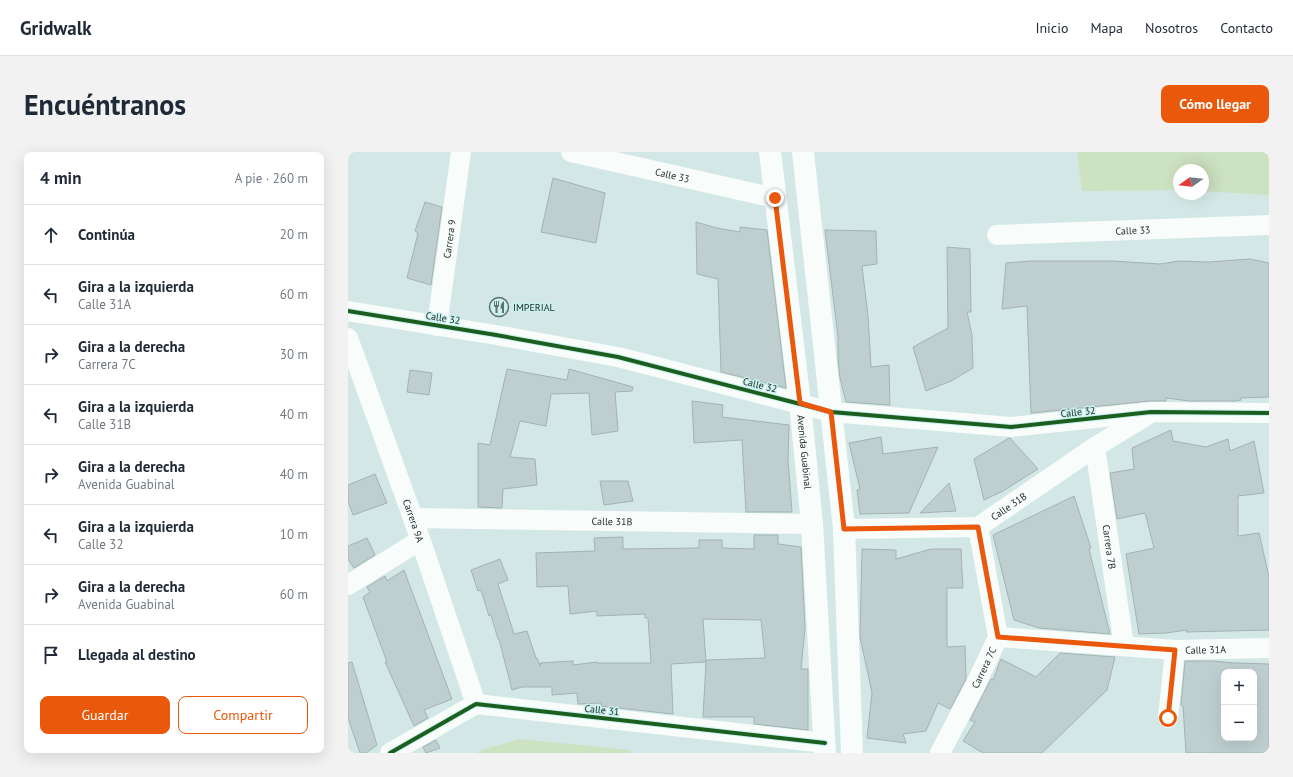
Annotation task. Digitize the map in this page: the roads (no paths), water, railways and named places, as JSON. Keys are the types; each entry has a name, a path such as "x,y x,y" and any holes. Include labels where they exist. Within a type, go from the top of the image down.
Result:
{"main road":[{"name":"Avenida Guabinal","path":"770,152 800,403 812,524 825,748"},
{"path":"803,152 844,529 852,753"}],"street":[{"name":"Carrera 9","path":"437,326 461,152"},
{"name":"Calle 33","path":"570,152 775,198"},
{"name":"Calle 33","path":"997,235 1269,225"},
{"name":"Calle 32","path":"348,312 496,335 618,357 831,412 1011,427 1151,412 1269,413"},
{"name":"Carrera 9A","path":"348,338 413,518 419,541 476,704"},
{"name":"Calle 31B","path":"978,527 1096,447 1151,412"},
{"name":"Carrera 7B","path":"1096,447 1124,646"},
{"name":"Calle 31B","path":"413,518 812,524"},
{"path":"844,529 978,527"},
{"name":"Carrera 7C","path":"940,753 974,688 998,637 978,527"},
{"path":"348,585 419,541"},
{"name":"Calle 31A","path":"998,637 1175,650 1269,648"},
{"path":"1168,718 1175,650"},
{"path":"390,753 476,704"},
{"name":"Calle 31","path":"476,704 825,748"}],"place":[{"name":"IMPERIAL","path":"499,307"}]}
